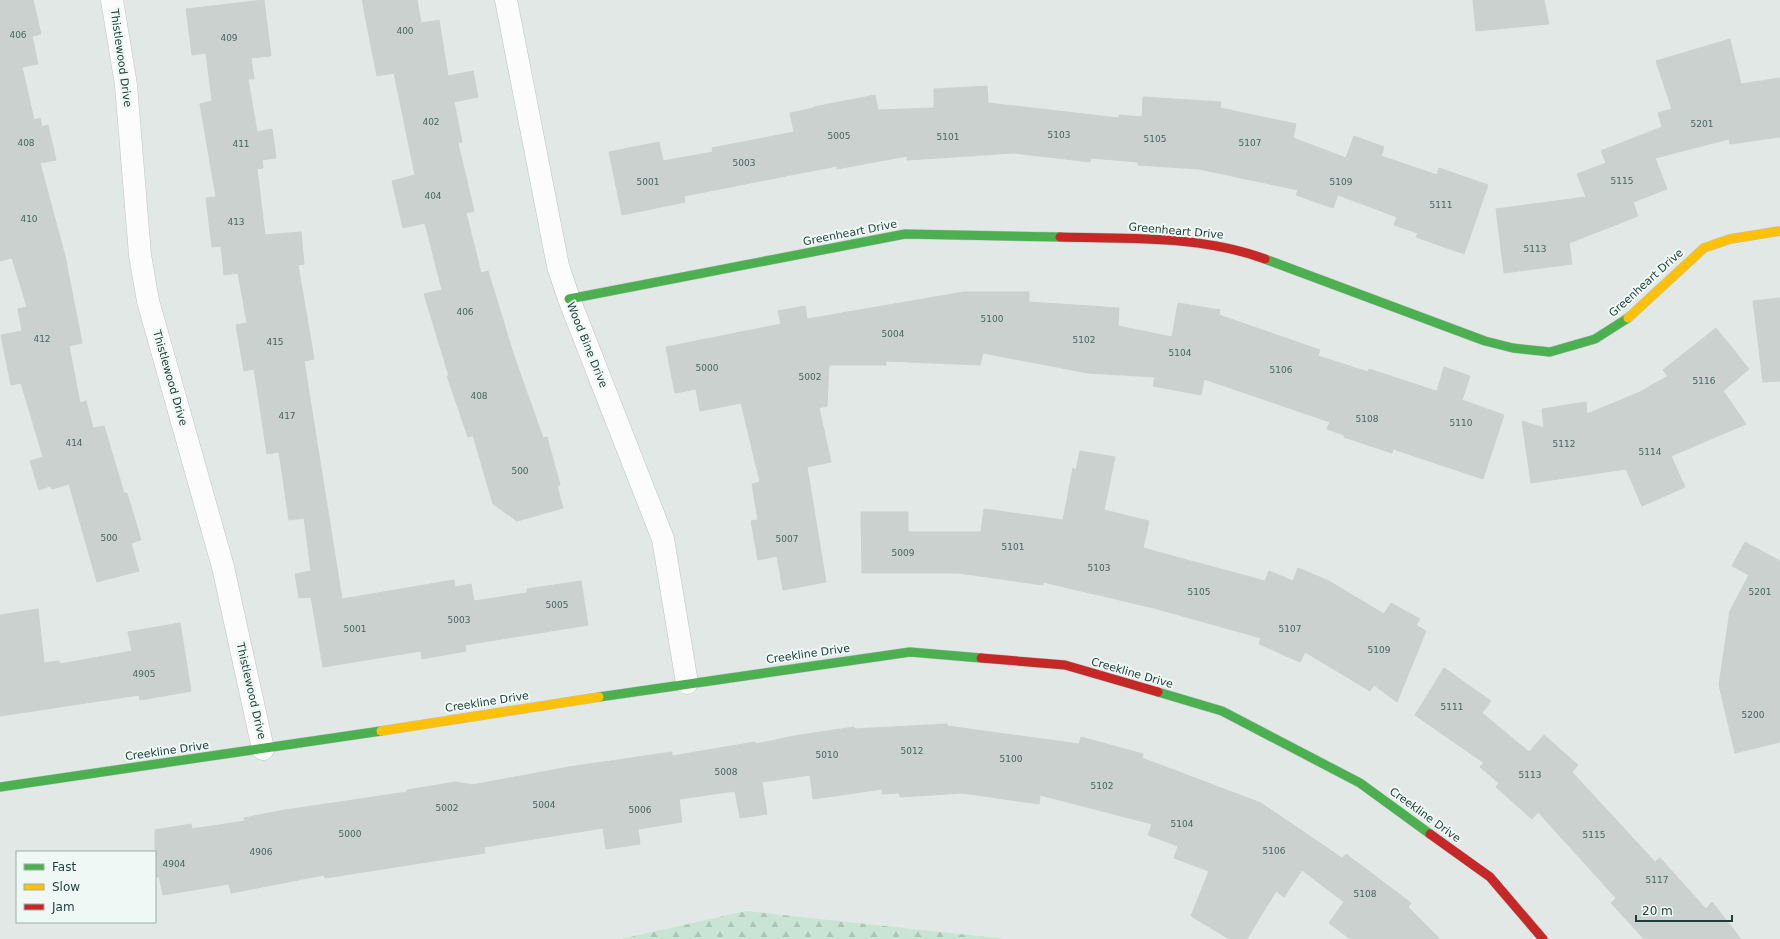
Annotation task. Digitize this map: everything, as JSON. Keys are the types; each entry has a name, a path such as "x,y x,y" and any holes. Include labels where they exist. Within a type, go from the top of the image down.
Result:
{"street":[{"name":"Thistlewood Drive","path":"112,0 126,84 140,255 148,301 223,567 263,749"},
{"name":"Wood Bine Drive","path":"506,0 558,266 569,299 663,539 686,683"},
{"name":"Greenheart Drive","path":"569,299 905,234 958,233 1180,241 1222,246 1249,254 1485,341 1513,348 1550,352 1595,339 1622,323 1704,248 1730,239 1780,230"},
{"name":"Creekline Drive","path":"0,787 263,749 686,683 910,652 1065,665 1222,711 1366,787 1490,877 1542,939"}],"green space":[{"path":"746,911 1005,939 621,939"}],"building":[{"path":"0,0 33,0 41,34 32,36 38,64 22,67 34,120 40,118 42,127 48,125 56,160 40,163 65,256 82,343 69,346 80,403 86,401 93,428 104,426 124,493 127,493 141,540 131,543 139,571 97,582 69,484 52,489 50,486 39,490 30,461 43,457 21,383 11,385 1,335 22,331 18,309 27,307 12,258 0,261"},
{"path":"264,0 271,56 251,58 254,79 248,79 257,132 272,129 276,158 262,160 263,168 257,169 265,235 301,232 304,264 298,265 314,359 304,361 342,599 454,580 455,587 471,584 474,601 527,593 527,589 581,581 588,625 465,645 466,651 422,659 421,651 323,667 311,597 299,598 295,574 311,571 304,518 289,520 279,452 267,454 254,369 244,371 236,325 247,323 238,273 224,275 221,246 212,247 206,198 216,197 200,104 212,101 206,53 192,55 186,9"},
{"path":"362,0 417,0 421,23 439,20 448,76 473,71 478,97 454,102 462,142 458,143 474,211 466,213 481,273 488,271 513,353 543,438 547,437 560,485 557,486 563,508 517,521 493,504 473,435 468,437 447,376 449,376 424,294 442,290 425,223 403,228 392,181 415,175 394,73 377,76"},
{"path":"1473,0 1544,0 1549,24 1476,31"},
{"path":"1730,39 1741,84 1780,78 1780,137 1730,144 1729,139 1655,158 1667,189 1633,202 1638,216 1569,243 1572,264 1504,273 1496,209 1586,197 1577,174 1606,163 1601,151 1662,127 1658,113 1672,109 1656,61"},
{"path":"987,86 988,103 1119,118 1119,115 1142,117 1143,97 1221,102 1220,108 1296,124 1293,138 1346,158 1354,136 1384,147 1381,156 1437,175 1439,168 1488,185 1464,254 1416,237 1418,233 1394,225 1397,217 1338,195 1333,208 1296,195 1298,190 1199,169 1138,165 1138,162 1091,158 1090,162 1014,153 907,160 907,156 837,169 837,166 684,196 685,202 622,215 609,152 659,142 663,161 713,152 712,148 794,132 790,113 814,107 875,95 878,110 934,108 934,89"},
{"path":"964,292 1029,292 1029,302 1119,308 1118,326 1172,337 1178,303 1220,310 1219,315 1320,350 1318,356 1368,372 1369,369 1433,390 1437,391 1444,367 1470,376 1462,400 1504,415 1483,479 1393,449 1392,453 1344,437 1344,435 1327,429 1330,422 1204,379 1201,395 1153,386 1155,377 1088,373 983,353 980,365 886,361 886,365 829,365 827,406 819,408 831,462 807,467 826,582 783,590 777,556 758,560 751,521 758,520 752,484 760,482 741,403 700,411 696,389 675,393 666,347 781,324 778,311 805,306 807,319"},
{"path":"1780,298 1780,381 1763,382 1753,301"},
{"path":"1716,328 1749,369 1723,391 1746,424 1671,456 1685,487 1642,506 1626,469 1531,483 1522,421 1544,428 1542,409 1586,402 1587,414 1640,392 1668,376 1663,370"},
{"path":"1080,451 1115,457 1104,510 1149,521 1143,548 1265,581 1269,571 1293,581 1298,568 1329,581 1384,614 1391,603 1420,619 1416,625 1426,631 1397,702 1374,685 1370,691 1305,652 1300,662 1259,644 1261,638 1154,608 1043,582 1043,585 959,573 862,573 861,512 908,512 908,532 981,532 984,509 1063,520 1073,468 1076,470"},
{"path":"1745,542 1780,561 1780,742 1735,753 1719,685 1730,611 1749,575 1732,566"},
{"path":"38,609 44,663 59,661 60,664 132,651 128,632 180,623 191,691 140,700 139,695 0,716 0,615"},
{"path":"1444,668 1491,701 1482,713 1529,752 1544,735 1578,765 1572,772 1655,862 1660,858 1706,909 1712,902 1741,939 1644,939 1611,903 1616,898 1538,812 1532,819 1496,787 1499,783 1480,767 1484,763 1415,715"},
{"path":"947,724 947,726 1079,744 1081,737 1143,754 1142,758 1261,803 1342,858 1346,854 1411,903 1408,907 1440,939 1350,939 1329,923 1344,902 1302,870 1284,897 1276,891 1247,939 1229,939 1191,916 1209,871 1174,858 1178,846 1148,835 1152,824 1040,795 1039,804 962,793 900,797 899,793 882,794 882,789 813,799 810,775 762,782 767,814 740,818 735,791 679,799 682,822 638,829 640,844 606,849 603,828 484,847 485,853 325,878 324,875 231,893 229,884 163,895 159,876 156,877 155,830 191,824 192,829 245,821 244,818 279,811 407,792 407,790 456,782 472,785 569,767 672,752 672,756 755,742 756,744 794,736 854,727 855,729"}],"traffic: fast":[{"path":"569,299 905,234 1060,237"},
{"path":"1265,259 1485,341 1513,348 1550,352 1595,339 1628,318"},
{"path":"599,697 910,652 981,658"},
{"path":"1158,692 1222,711 1360,783 1430,834"},
{"path":"0,787 381,731"}],"traffic: slow":[{"path":"1628,318 1704,248 1730,239 1780,231"},
{"path":"381,731 599,697"}],"traffic: jam":[{"path":"1060,237 1190,242 1240,251 1265,259"},
{"path":"981,658 1065,665 1158,692"},
{"path":"1430,834 1490,877 1543,939"}]}
